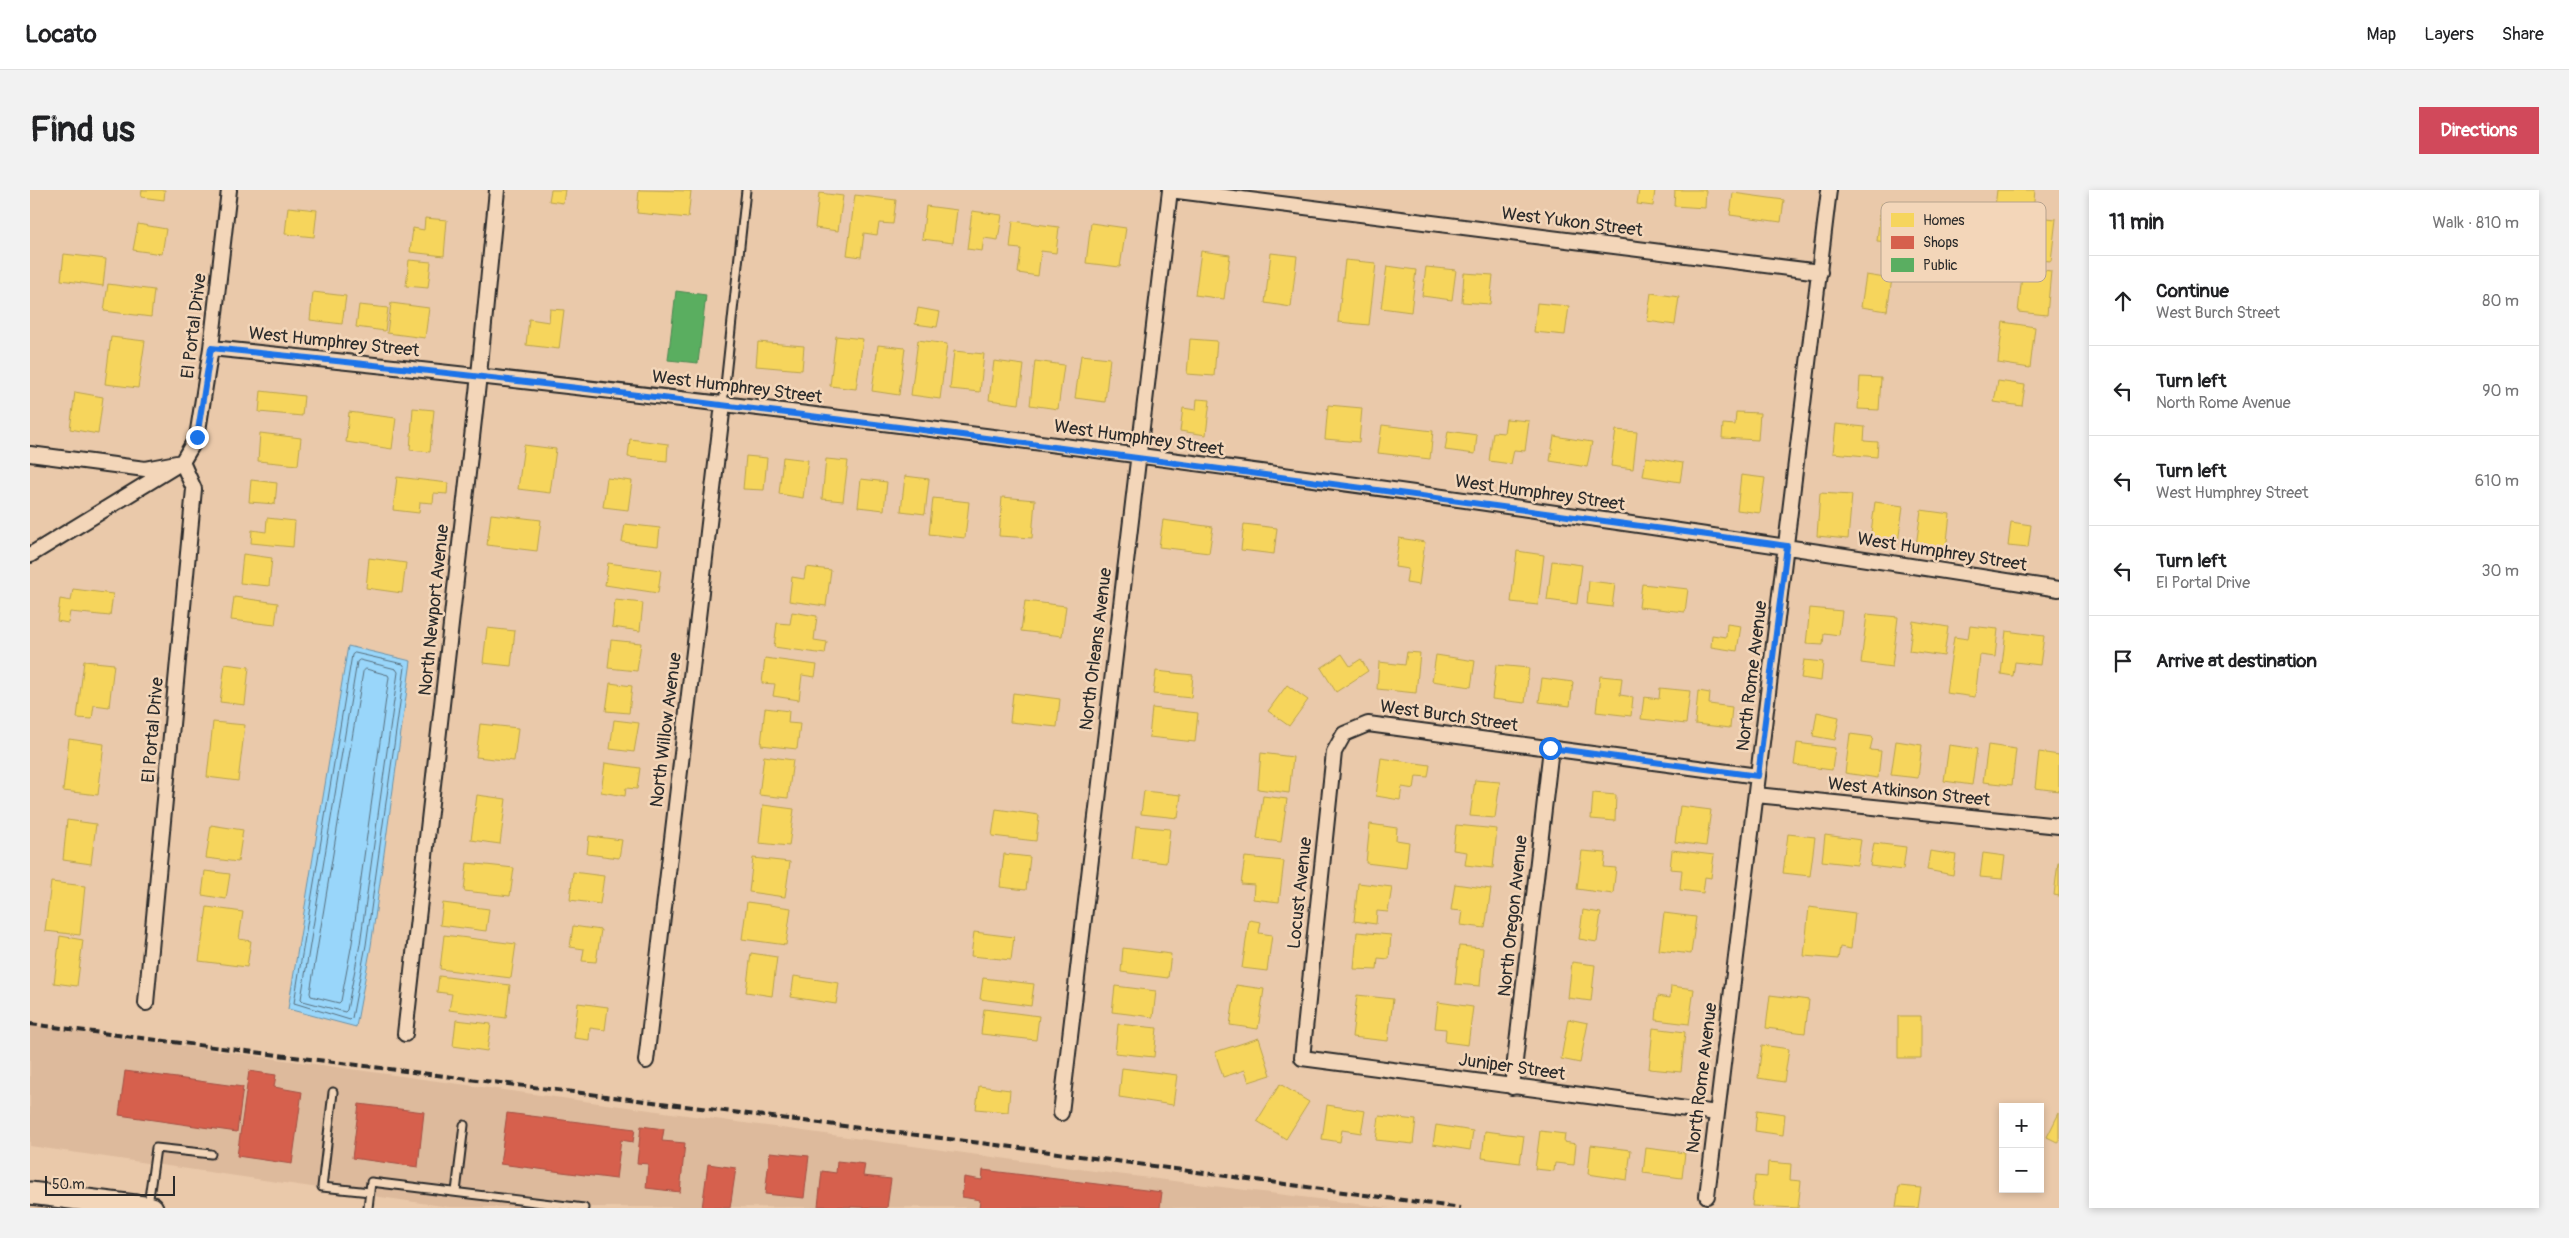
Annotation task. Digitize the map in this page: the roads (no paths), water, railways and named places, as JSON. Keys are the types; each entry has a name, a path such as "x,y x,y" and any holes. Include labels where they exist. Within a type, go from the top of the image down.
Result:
{"main road":[{"path":"30,1193 152,1208"}],"street":[{"name":"El Portal Drive","path":"30,555 182,462 197,437 211,348 229,190"},
{"name":"North Newport Avenue","path":"405,1034 479,375 497,190"},
{"name":"West Yukon Street","path":"1170,190 1820,272"},
{"name":"North Orleans Avenue","path":"1061,1113 1137,456 1170,190"},
{"name":"North Rome Avenue","path":"1707,1196 1829,190"},
{"name":"West Humphrey Street","path":"211,348 479,375 1137,456 1787,546 2059,589"},
{"name":"North Willow Avenue","path":"646,1061 724,404"},
{"path":"30,454 145,469 182,462"},
{"name":"El Portal Drive","path":"146,1003 194,489 182,462"},
{"name":"West Burch Street","path":"1344,734 1368,724 1758,776"},
{"name":"Locust Avenue","path":"1302,1058 1334,752 1344,734"},
{"name":"North Oregon Avenue","path":"1512,1087 1550,748"},
{"name":"West Atkinson Street","path":"1756,795 2059,826"},
{"name":"Juniper Street","path":"1302,1058 1716,1113"}],"lane":[{"path":"724,404 746,190"},
{"path":"334,1092 322,1186 370,1192"},
{"path":"456,1192 464,1125"},
{"path":"148,1208 156,1148 211,1154"},
{"path":"368,1208 372,1182 553,1206 584,1208"}],"water":[{"path":"348,646 411,661 371,946 356,1027 288,1009"}],"railway":[{"path":"30,1024 1028,1149 1461,1208"}]}
